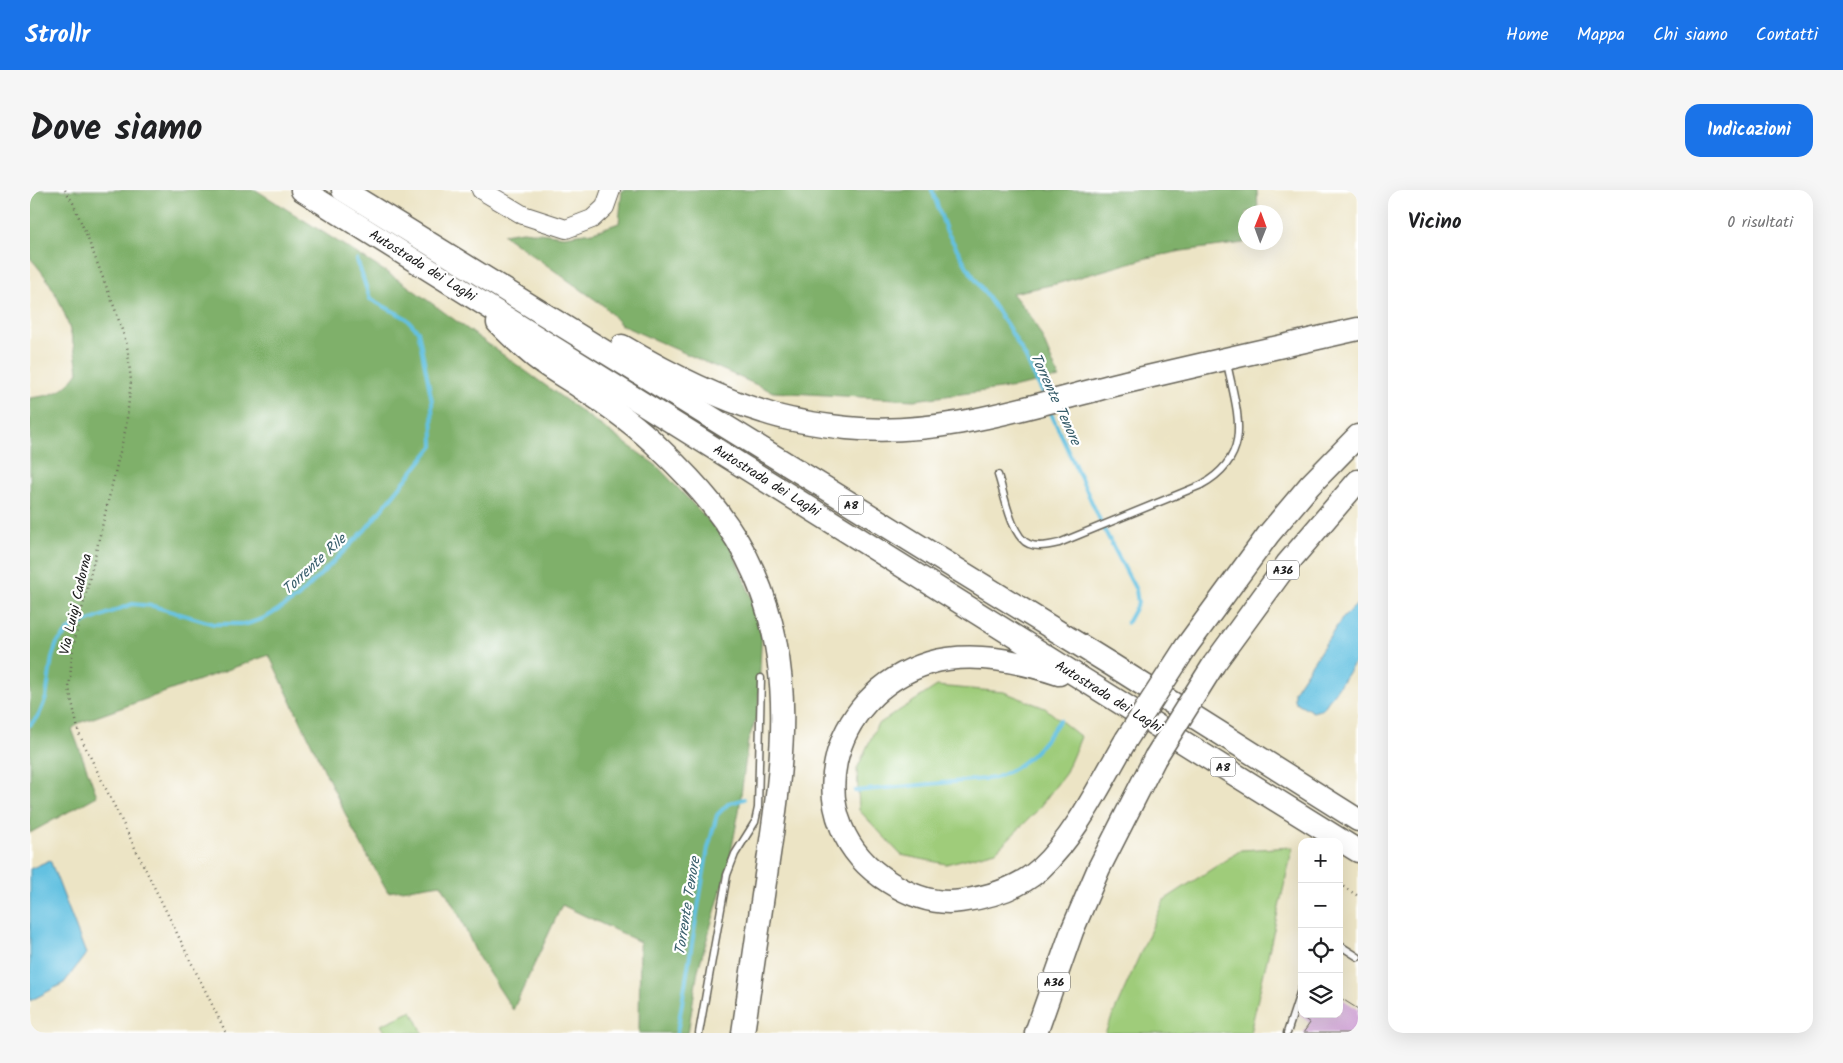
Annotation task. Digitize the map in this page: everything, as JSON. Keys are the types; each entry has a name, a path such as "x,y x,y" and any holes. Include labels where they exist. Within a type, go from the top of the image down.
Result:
{"highway":[{"name":"Autostrada dei Laghi","path":"302,190 465,279 1112,665 1358,820"},
{"name":"Autostrada dei Laghi","path":"343,190 465,279 776,485 1089,684 1358,851"},
{"path":"465,279 572,316 646,360 720,396 765,413 848,428 892,429 968,421 1358,329"},
{"path":"465,279 534,357 616,411 657,446 684,473 725,522 754,572 774,632 780,664 783,692 782,749 777,799 743,1033"},
{"name":"A36","path":"1089,684 1038,667 998,660 962,658 930,663 904,673 876,692 856,714 848,728 841,742 835,768 833,799 854,851 863,862 882,878 901,890 926,900 946,904 983,898 1013,887 1039,870 1063,843 1186,647 1268,535 1310,485 1358,436"},
{"name":"A36","path":"1036,1033 1072,931 1099,868 1155,758 1214,664 1287,564 1358,481"}],"street":[{"path":"481,190 523,215 566,229 592,219 605,207 611,190"}],"lane":[{"path":"998,475 1016,531 1021,539 1028,544 1045,546 1059,543 1201,485 1216,477 1227,465 1234,453 1238,440 1239,426 1226,359"},
{"path":"699,1033 727,875 735,854 755,822 758,808 761,678"},
{"path":"1343,948 1358,957"},
{"path":"1287,1033 1298,999"}],"path":[{"name":"Via Luigi Cadorna","path":"65,190 84,230 115,309 127,345 131,381 126,427 73,647 69,688 79,734 226,1033"},
{"path":"1343,887 1358,896"}],"green space":[{"path":"30,190 256,190 405,284 657,466 729,542 762,624 758,713 748,741 739,811 729,863 698,970 688,1033 639,1033 640,942 562,905 513,1010 477,955 459,915 441,884 388,892 354,832 269,655 79,723 72,729 97,796 30,833 30,398 58,391 68,384 78,372 69,325 49,283 30,258"},
{"path":"622,190 1257,190 1258,205 1238,205 1238,244 1182,251 1147,258 1056,284 1012,293 1032,318 1059,378 1016,387 914,400 773,392 621,325 604,306 503,234 523,231 564,236 593,232 619,223"},
{"path":"937,686 1004,692 1045,708 1081,737 1065,774 1035,813 996,851 946,864 901,855 859,810 857,769 877,725"},
{"path":"1293,847 1250,1033 1105,1033 1164,900 1241,850"},
{"path":"412,1011 423,1033 386,1033 381,1025"}],"water":[{"path":"1358,603 1358,658 1323,709 1313,712 1294,701 1294,691 1341,620"},
{"path":"50,860 86,954 64,983 30,1001 30,869"}],"building":[{"path":"1343,1000 1358,1009 1358,1033 1303,1033 1310,1023 1303,1018 1343,1018"}],"waterway":[{"name":"Torrente Tenore","path":"932,190 946,230 969,270 1007,325 1025,356 1043,396"},
{"name":"Torrente Rile","path":"30,725 39,715 46,698 52,657 57,643 71,628 132,604 153,606 214,624 247,624 265,618 297,598 365,530 433,446 432,401 418,331 406,318 370,299 357,260"},
{"name":"Torrente Tenore","path":"1049,409 1105,531 1136,590 1138,603 1127,623"},
{"name":"Torrente Tenore","path":"855,791 995,778 1016,767 1032,755 1060,720"},
{"name":"Torrente Tenore","path":"677,1033 708,848 717,815 728,804 744,799"}]}
